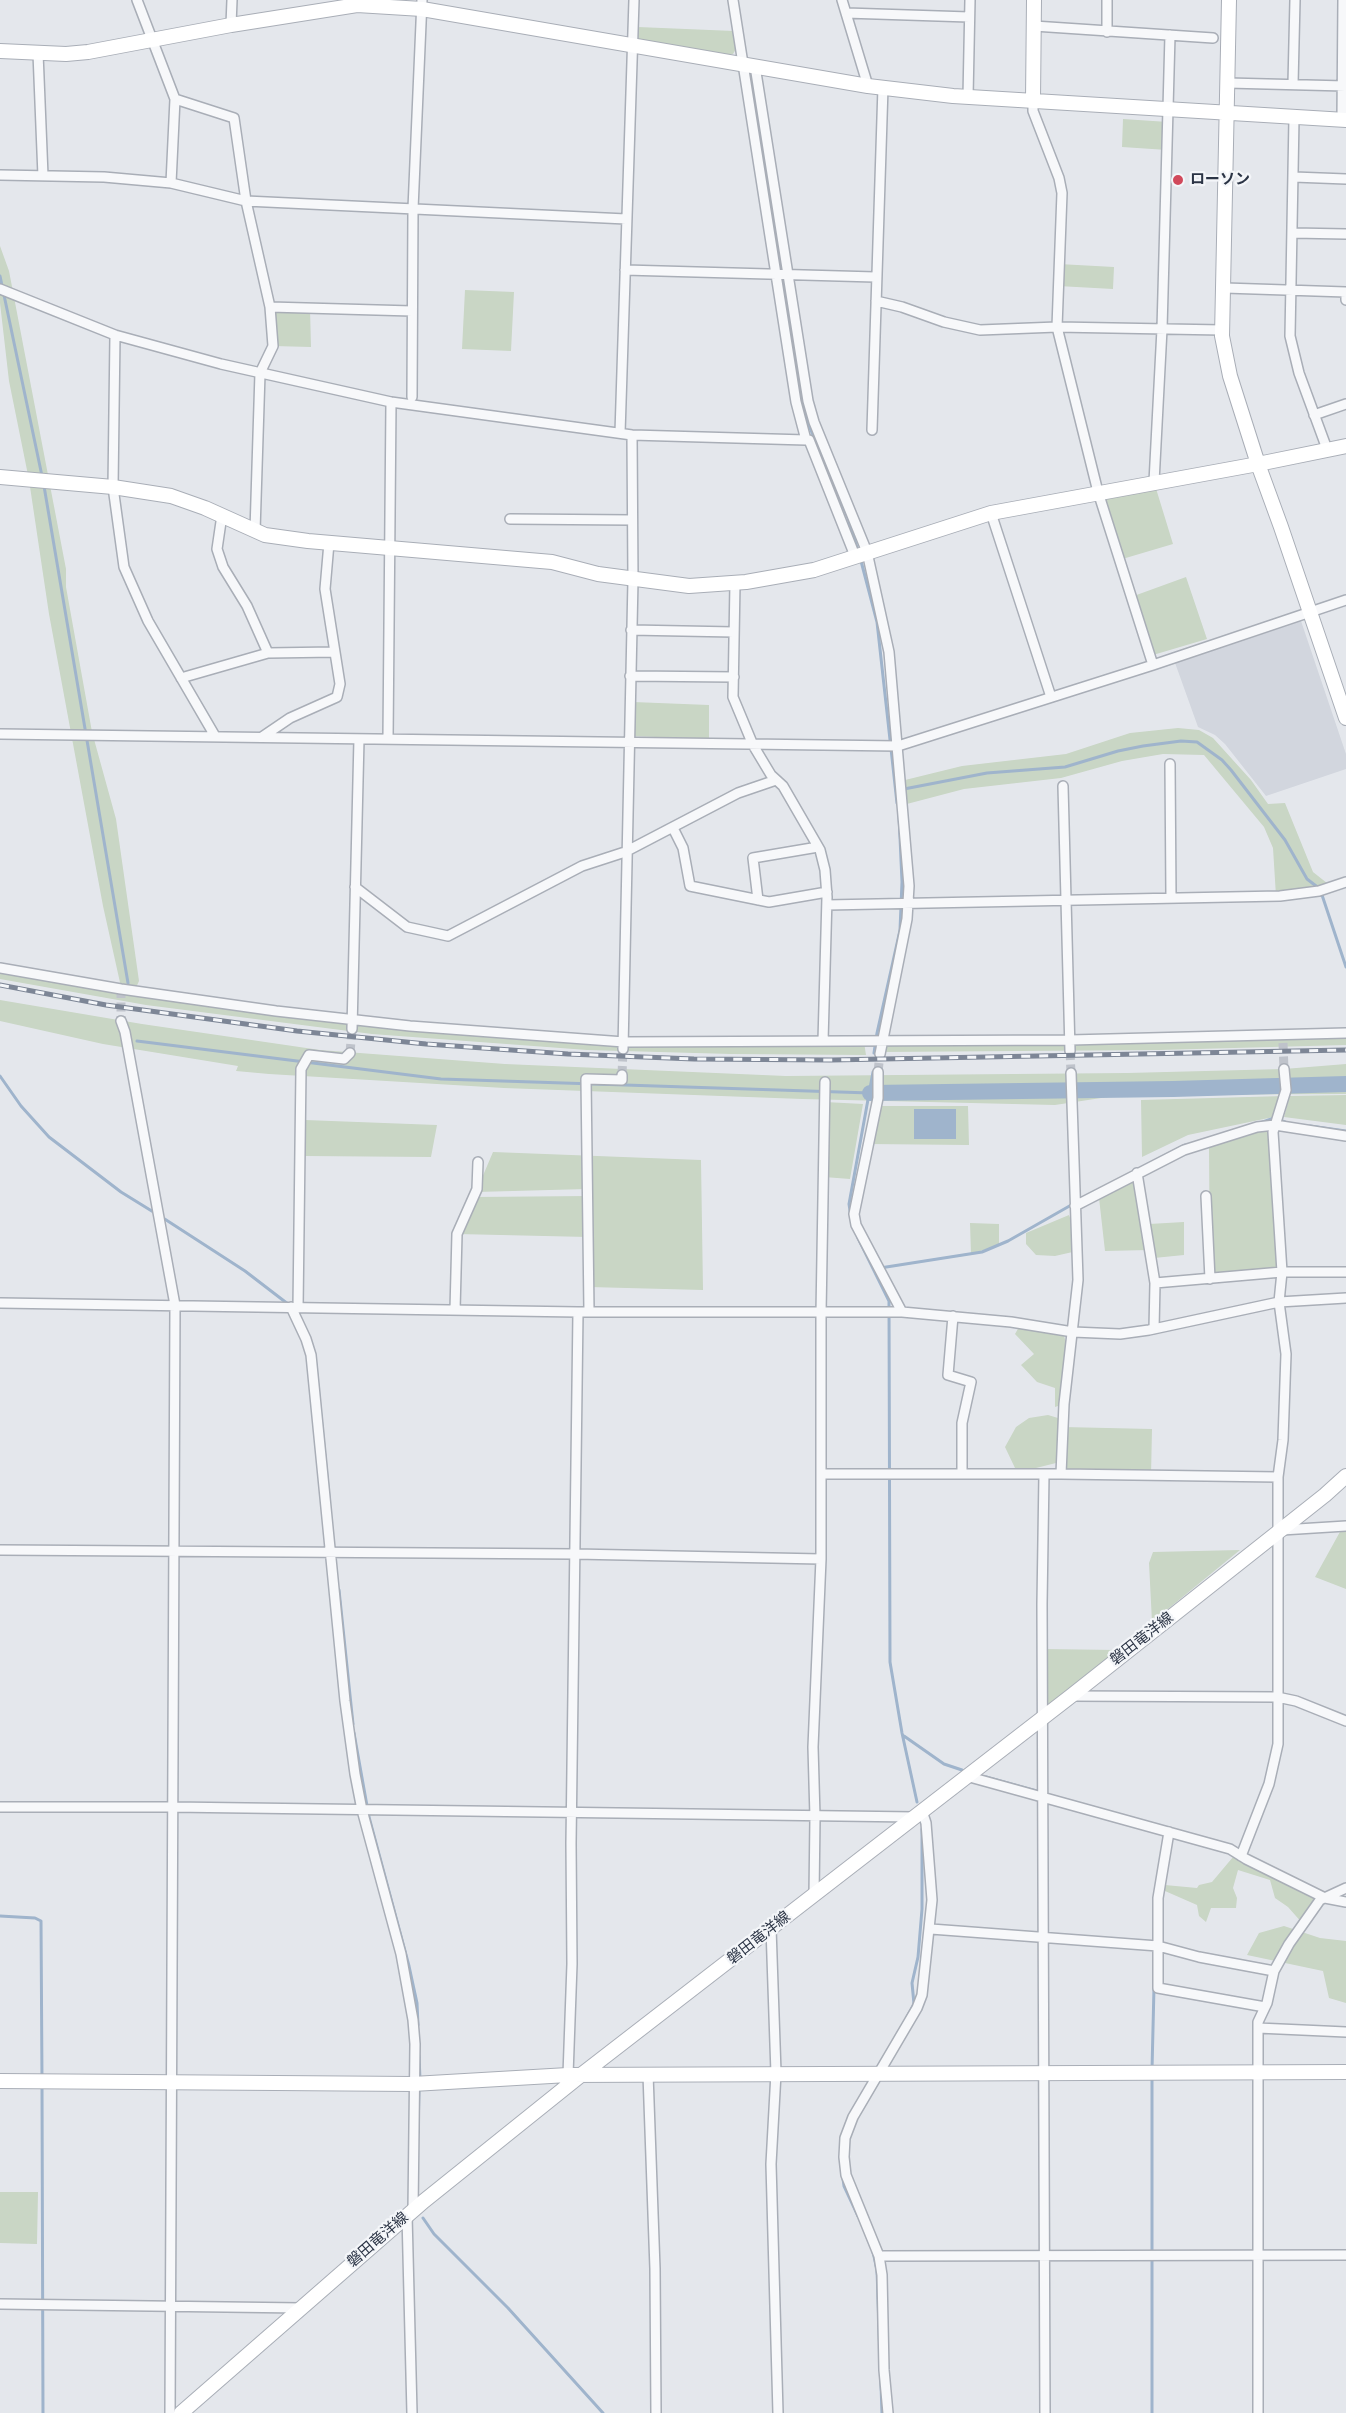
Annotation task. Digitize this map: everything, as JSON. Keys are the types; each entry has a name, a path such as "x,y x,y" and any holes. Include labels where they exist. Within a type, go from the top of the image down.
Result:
{"street":[{"path":"137,0 175,99 171,183"},
{"path":"231,25 232,0"},
{"path":"620,433 634,0"},
{"path":"733,0 748,65 788,275 808,401 861,554 887,645 908,858 908,904 880,1054"},
{"path":"842,0 868,86"},
{"path":"968,97 970,0"},
{"path":"1034,0 1033,111 1059,178 1062,193 1057,327 1098,492 1153,665"},
{"path":"1107,0 1107,32"},
{"path":"1229,0 1225,288 1222,330 1230,376 1258,464 1346,718"},
{"path":"1293,84 1295,0"},
{"path":"0,51 88,52 360,3 422,5 868,86 968,97 1344,120 1343,0"},
{"path":"412,397 413,209 422,5"},
{"path":"846,14 969,17"},
{"path":"1034,26 1213,38"},
{"path":"1154,482 1162,329 1170,35"},
{"path":"38,53 43,176"},
{"path":"748,65 796,402 807,440 809,440 861,554"},
{"path":"1228,83 1344,86"},
{"path":"872,430 875,277 883,87"},
{"path":"175,99 234,118 246,201 270,307 273,346 260,373 255,531"},
{"path":"1294,118 1290,336 1299,373 1327,449"},
{"path":"0,175 104,177 171,183 246,201 626,219"},
{"path":"1294,177 1346,179"},
{"path":"1293,233 1346,234"},
{"path":"625,270 875,277"},
{"path":"1225,288 1346,292 1346,300"},
{"path":"0,289 115,335 260,373 391,402 632,435 807,440"},
{"path":"876,301 902,307 953,325 980,330 1057,327 1222,330"},
{"path":"270,307 412,310"},
{"path":"115,335 113,487 124,567 148,621 215,736"},
{"path":"388,739 391,402"},
{"path":"1314,415 1346,404"},
{"path":"623,1045 633,580 632,435"},
{"path":"0,477 113,487 171,496 265,535 329,543 552,561 598,574 689,586 735,583 814,570 991,513 1346,446"},
{"path":"991,513 1050,697"},
{"path":"222,516 217,549 223,567 248,606 268,653"},
{"path":"510,519 632,520"},
{"path":"262,737 290,718 337,697 340,684 325,589 329,543"},
{"path":"735,583 733,697 753,745 776,780 783,786 818,847 825,870 827,905 823,1041"},
{"path":"0,734 898,746 1153,665 1346,600"},
{"path":"631,630 734,632"},
{"path":"181,678 268,653 335,652"},
{"path":"630,676 734,677"},
{"path":"352,1029 359,739"},
{"path":"1170,764 1172,898"},
{"path":"356,887 407,927 448,936 582,866 626,852 738,794 776,780"},
{"path":"1063,786 1070,1051"},
{"path":"673,828 683,848 690,886 769,902 827,892"},
{"path":"758,900 753,858 818,847"},
{"path":"827,905 1280,896 1319,891 1346,882"},
{"path":"0,968 121,989 256,1008 410,1026 623,1045 823,1041 1283,1039 1346,1033"},
{"path":"121,1021 125,1032 175,1305 170,2413"},
{"path":"350,1053 344,1059 309,1055 301,1069 294,1307 311,1355 345,1701 362,1810 409,1990 415,2044 410,2212 412,2413"},
{"path":"1241,1856 1269,1784 1278,1744 1277,1549 1280,1530 1278,1477 1283,1440 1286,1354 1279,1302 1282,1272 1274,1132 1286,1090 1284,1069"},
{"path":"878,1072 878,1098 854,1214 856,1225 902,1312"},
{"path":"1061,1474 1064,1404 1078,1280 1071,1073"},
{"path":"590,1311 586,1078 622,1080 622,1075"},
{"path":"814,1896 813,1747 821,1559 821,1313 825,1082"},
{"path":"1075,1206 1185,1150 1257,1127 1275,1125 1346,1136"},
{"path":"455,1310 457,1234 477,1189 478,1162"},
{"path":"1137,1173 1155,1283 1154,1329"},
{"path":"1206,1196 1210,1279"},
{"path":"1155,1283 1282,1272 1346,1272"},
{"path":"0,1303 578,1312 902,1312 953,1316 1073,1332 1120,1334 1154,1329 1279,1302 1346,1298"},
{"path":"574,2075 572,1812 578,1312"},
{"path":"953,1316 948,1375 971,1382 962,1423 962,1474"},
{"path":"821,1474 1278,1477"},
{"path":"1044,1474 1042,1604 1045,2413"},
{"name":"磐田竜洋線","path":"181,2413 410,2212 574,2075 814,1896 1071,1696 1346,1476"},
{"path":"1280,1530 1346,1526"},
{"path":"0,1550 576,1554 821,1559"},
{"path":"1071,1696 1277,1697 1296,1701 1346,1721"},
{"path":"966,1776 1230,1849 1325,1898 1346,1902"},
{"path":"0,1807 172,1807 815,1817 918,1814 926,1823 931,1868 931,1929 922,1995 917,2008 854,2117 845,2139 844,2157 846,2175 879,2256 882,2275 884,2370 888,2413"},
{"path":"1169,1832 1158,1898 1158,1988 1265,2007"},
{"path":"1258,2413 1258,2022 1265,2007 1274,1971 1288,1944 1320,1900 1346,1888"},
{"path":"771,1929 776,2073 771,2164 778,2413"},
{"path":"931,1929 1158,1946 1199,1957 1274,1971"},
{"path":"1258,2028 1346,2032"},
{"path":"0,2081 413,2084 574,2075 648,2074 1346,2072"},
{"path":"648,2074 655,2269 656,2413"},
{"path":"879,2256 1346,2255"},
{"path":"0,2304 301,2307"}],"shaded area":[{"path":"1300,618 1346,754 1346,769 1266,796 1225,744 1215,735 1198,727 1174,660"}],"green space":[{"path":"638,27 734,31 736,49 733,54 723,54 639,39 632,35"},
{"path":"1123,119 1168,122 1167,150 1122,147"},
{"path":"0,246 9,271 66,569 66,587 92,732 116,819 139,981 135,990 276,1011 622,1042 864,1042 866,1055 587,1050 372,1034 146,1005 0,979 0,969 121,987 103,906 49,614 29,480 9,381 0,303"},
{"path":"1059,264 1114,267 1113,289 1058,286"},
{"path":"465,290 514,292 511,351 462,349"},
{"path":"270,307 310,308 311,347 273,346"},
{"path":"1154,482 1173,544 1119,560 1098,492"},
{"path":"1186,577 1207,639 1153,655 1131,597"},
{"path":"633,702 709,705 709,739 629,736"},
{"path":"1178,728 1199,730 1213,738 1251,780 1268,804 1285,803 1313,872 1332,887 1276,896 1273,848 1264,827 1204,755 1163,754 1122,761 1061,778 964,789 903,805 906,800 901,781 962,766 1066,754 1130,733"},
{"path":"0,1000 320,1050 505,1064 786,1076 1127,1073 1284,1069 1346,1064 1346,1094 1121,1095 1055,1105 802,1099 504,1088 269,1074 236,1071 238,1066 103,1044 0,1021"},
{"path":"1346,1036 1346,1045 1159,1050 880,1052 883,1042"},
{"path":"1346,1095 1346,1125 1284,1117 1290,1096"},
{"path":"1284,1096 1278,1116 1188,1135 1142,1157 1141,1100"},
{"path":"825,1102 863,1104 850,1179 824,1177"},
{"path":"877,1106 968,1106 969,1145 868,1144"},
{"path":"305,1120 437,1125 431,1157 304,1156"},
{"path":"1271,1126 1281,1268 1210,1275 1209,1148 1257,1127"},
{"path":"493,1152 701,1160 703,1290 589,1287 588,1237 457,1234 474,1197 588,1196 587,1189 476,1192"},
{"path":"1138,1177 1149,1250 1105,1251 1099,1198"},
{"path":"1069,1215 1077,1238 1077,1251 1055,1256 1036,1255 1026,1244 1026,1233"},
{"path":"1184,1222 1184,1255 1154,1258 1149,1224"},
{"path":"970,1223 999,1224 999,1245 971,1254"},
{"path":"1019,1327 1064,1336 1070,1355 1064,1404 1055,1407 1055,1388 1037,1382 1021,1365 1034,1354 1015,1334"},
{"path":"1048,1415 1058,1418 1058,1433 1063,1427 1152,1429 1151,1476 1061,1474 1062,1457 1056,1463 1032,1469 1015,1468 1005,1447 1016,1427 1029,1418"},
{"path":"1341,1530 1346,1532 1346,1589 1315,1577"},
{"path":"1240,1550 1152,1622 1149,1563 1153,1552"},
{"path":"1042,1649 1118,1650 1047,1707"},
{"path":"1233,1857 1244,1858 1321,1896 1309,1907 1303,1924 1288,1907 1275,1898 1270,1880 1238,1870 1233,1888 1237,1898 1236,1908 1211,1908 1206,1922 1199,1916 1197,1905 1165,1891 1165,1885 1197,1888 1199,1885 1212,1882"},
{"path":"1284,1926 1320,1938 1346,1941 1346,2003 1329,1998 1323,1971 1247,1955 1259,1933"},
{"path":"0,2192 38,2192 37,2244 0,2243"}],"water":[{"path":"914,1109 956,1109 956,1139 914,1139"}],"waterway":[{"path":"0,276 42,476"},
{"path":"788,324 800,392 810,428 848,518 858,551"},
{"path":"44,486 128,983"},
{"path":"861,561 877,622 897,803"},
{"path":"904,789 987,773 1065,767 1143,746 1181,741 1197,742 1222,760 1231,770 1285,840 1307,879 1320,889 1346,967"},
{"path":"874,1053 900,930 902,882 899,815"},
{"path":"137,1041 441,1079 870,1093"},
{"path":"852,1224 849,1204 873,1072"},
{"path":"0,1076 21,1106 49,1137 121,1192 155,1213"},
{"path":"870,1093 1346,1084"},
{"path":"1260,1123 1274,1118 1285,1122"},
{"path":"1310,1126 1346,1131"},
{"path":"1148,1164 1185,1145"},
{"path":"880,1268 982,1252 1008,1241 1073,1204"},
{"path":"160,1216 245,1271 288,1304"},
{"path":"858,1238 889,1301 890,1662 917,1802"},
{"path":"315,1357 329,1497"},
{"path":"339,1590 353,1724"},
{"path":"354,1733 369,1817 409,1966 417,2003 418,2025"},
{"path":"904,1736 944,1764 962,1770"},
{"path":"986,1777 1040,1792"},
{"path":"907,2017 914,2004 912,1983 918,1957 922,1909 922,1829"},
{"path":"0,1916 35,1918 41,1921 42,2079"},
{"path":"1152,2070 1154,1987"},
{"path":"419,2056 420,2079"},
{"path":"1152,2077 1152,2413"},
{"path":"42,2085 43,2413"},
{"path":"418,2133 419,2089"},
{"path":"840,2157 844,2186 858,2216"},
{"path":"423,2218 434,2234 508,2308 603,2413"},
{"path":"873,2252 877,2270 882,2413"}],"tunnel":[{"path":"121,989 121,1021"},
{"path":"350,1053 352,1029"},
{"path":"1283,1043 1284,1069"},
{"path":"622,1075 623,1049"},
{"path":"1070,1051 1071,1073"},
{"path":"878,1072 880,1054"}],"railway":[{"path":"0,985 106,1005 297,1031 426,1044 568,1054 694,1059 831,1060 1346,1050"}],"place":[{"name":"ローソン","path":"1178,180"}]}
